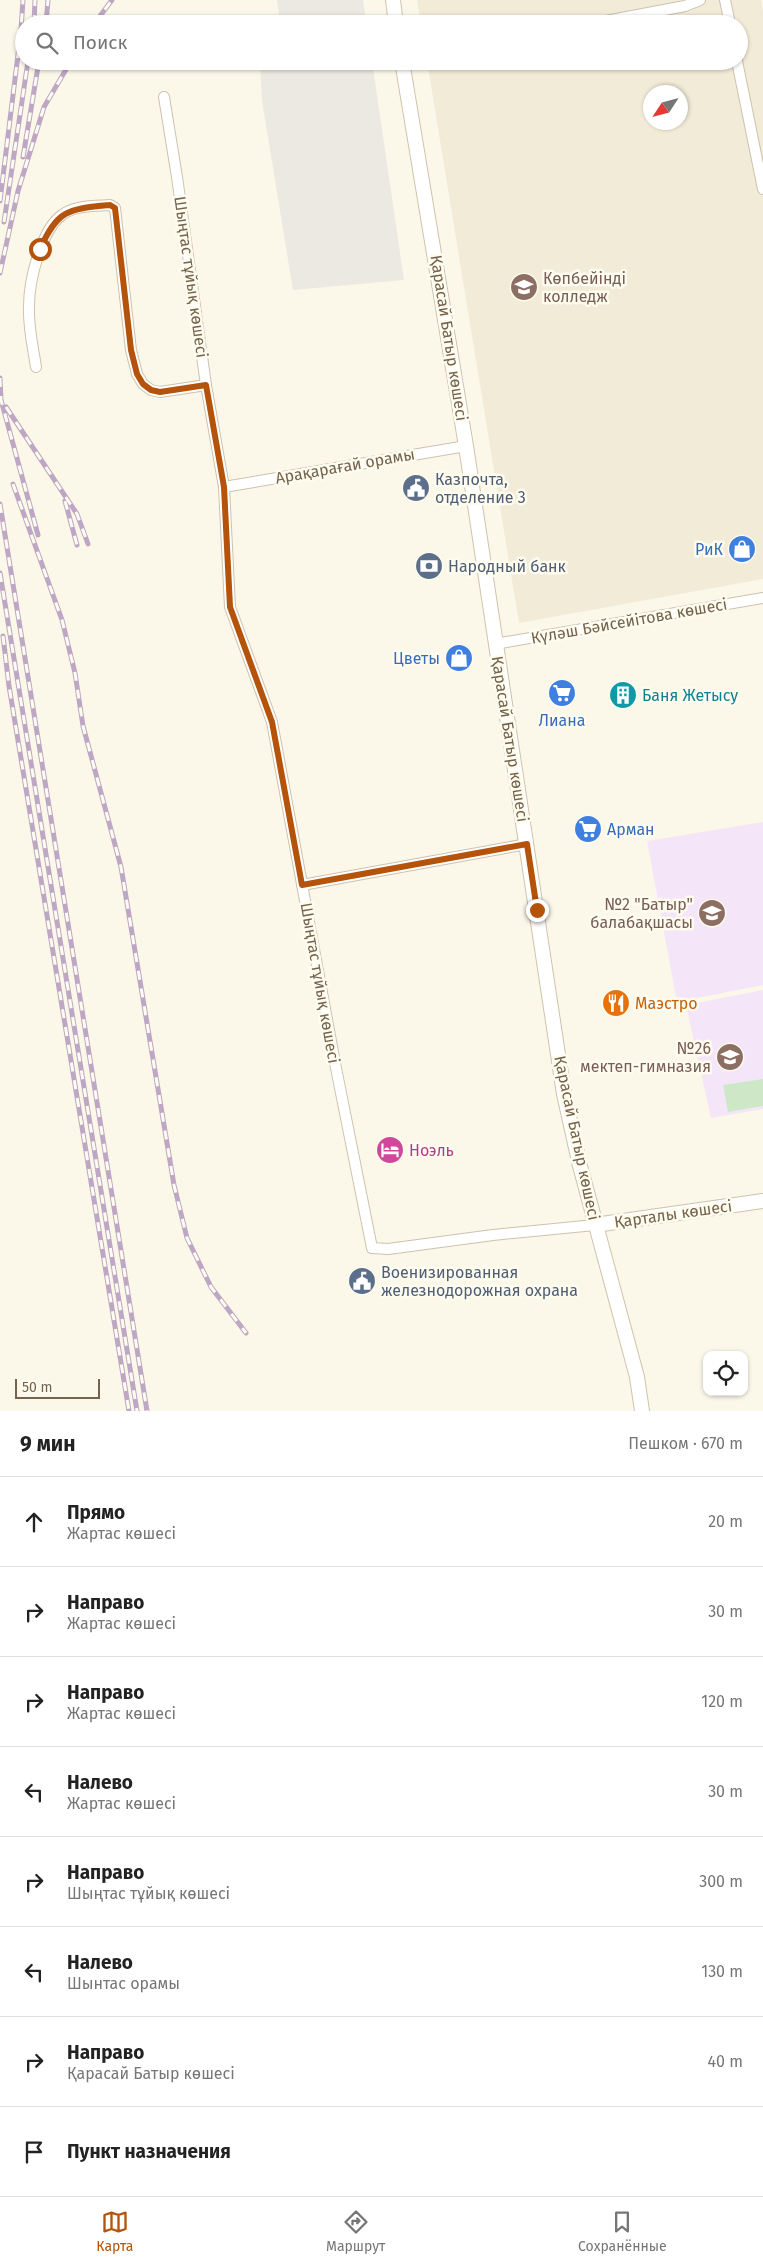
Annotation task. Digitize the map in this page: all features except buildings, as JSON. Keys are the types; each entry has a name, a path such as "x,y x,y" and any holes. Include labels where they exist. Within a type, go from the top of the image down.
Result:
{"street":[{"path":"392,0 394,15"},
{"path":"638,15 685,6 700,0"},
{"path":"725,0 728,15"},
{"name":"Қарасай Батыр көшесі","path":"403,70 466,446 564,1094 595,1225 636,1377 642,1411"},
{"path":"740,70 763,189"},
{"name":"Шыңтас тұйық көшесі","path":"164,98 206,385 224,487 230,607 272,722 336,1068 372,1248 388,1249 493,1234"},
{"path":"36,367 28,305 40,249 50,228 63,214 83,207 110,205 115,208 131,350 137,374 143,384 151,390 160,392 206,385"},
{"name":"Арақарағай орамы","path":"224,487 466,446"},
{"name":"Күләш Бәйсейітова көшесі","path":"495,644 763,598"},
{"path":"302,885 527,844"},
{"name":"Қарталы көшесі","path":"493,1234 595,1225 763,1201"}],"shaded area":[{"path":"277,0 363,0 366,15 279,15"},
{"path":"417,0 761,0 763,11 763,579 519,623 428,70 748,70 748,15 420,15"},
{"path":"260,70 373,70 404,280 293,290 262,101"},
{"name":"№2 \"Батыр\" балабақшасы","path":"763,822 763,985 677,1002 647,841"},
{"name":"№26 мектеп-гимназия","path":"763,990 763,1109 711,1118 686,1005"}],"green space":[{"path":"763,1079 763,1106 728,1112 723,1085"}],"railway":[{"path":"22,15 23,0"},
{"path":"34,15 35,0"},
{"path":"47,15 48,0"},
{"path":"101,15 112,0"},
{"path":"0,201 16,70"},
{"path":"4,222 27,70"},
{"path":"23,157 38,70"},
{"path":"0,273 18,191 44,107 66,70"},
{"path":"0,378 1,400 38,535"},
{"path":"6,407 77,514 88,544"},
{"path":"13,484 62,620 75,673 83,726 121,867 174,1185 187,1238 211,1287 246,1333"},
{"path":"65,501 77,545"},
{"path":"0,504 147,1411"},
{"path":"0,573 137,1411"},
{"path":"3,636 9,686 129,1411"}],"place":[{"name":"Көпбейінді колледж","path":"524,287"},
{"name":"Казпочта, отделение 3","path":"416,488"},
{"name":"РиК","path":"742,549"},
{"name":"Народный банк","path":"429,566"},
{"name":"Цветы","path":"459,658"},
{"name":"Лиана","path":"562,693"},
{"name":"Баня Жетысу","path":"623,695"},
{"name":"Арман","path":"588,829"},
{"name":"№2 \"Батыр\" балабақшасы","path":"712,913"},
{"name":"Маэстро","path":"616,1003"},
{"name":"№26 мектеп-гимназия","path":"730,1057"},
{"name":"Ноэль","path":"390,1150"},
{"name":"Военизированная железнодорожная охрана","path":"362,1281"}],"route":[{"path":"40,249 50,228 63,214 83,207 110,205 115,208 132,360 137,374 143,384 151,390 160,392 206,385 224,487 230,607 259,682 272,722 302,885 527,844 537,910"}]}
